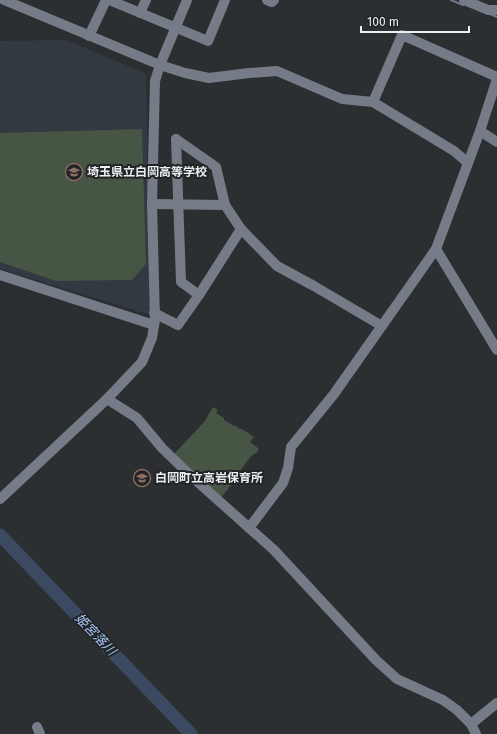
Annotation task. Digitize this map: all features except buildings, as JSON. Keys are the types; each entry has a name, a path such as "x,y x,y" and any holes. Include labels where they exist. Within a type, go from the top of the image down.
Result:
{"street":[{"path":"4,0 160,65 185,73 209,78 277,71 342,99 373,102 454,151 468,163"},
{"path":"90,36 106,0"},
{"path":"109,0 208,41 225,0"},
{"path":"140,13 146,0"},
{"path":"0,500 107,400 142,362 152,338 154,325 152,204 155,81 175,27 187,0"},
{"path":"267,0 272,2 274,0"},
{"path":"464,0 488,10 497,10"},
{"path":"249,528 283,483 288,468 291,447 334,394 436,249 480,131 497,78 402,35 373,102"},
{"path":"480,131 497,142"},
{"path":"199,295 180,282 176,139 216,167 224,205 241,230 277,266 382,326"},
{"path":"152,204 224,205"},
{"path":"154,313 178,325 241,230"},
{"path":"436,249 497,350"},
{"path":"0,275 154,325"},
{"path":"107,400 137,418 167,452 274,550 376,660 396,679 443,700 457,710 471,724 476,734"},
{"path":"471,724 497,704"}],"shaded area":[{"name":"埼玉県立白岡高等学校","path":"66,40 145,73 146,76 150,312 147,314 0,269 0,41"}],"green space":[{"path":"142,129 146,264 132,280 56,281 0,262 0,133"},
{"path":"213,407 218,410 216,413 224,418 224,420 254,437 250,442 259,449 251,456 220,499 174,454 205,421"}],"waterway":[{"path":"451,0 463,5"},
{"path":"490,14 497,17"},
{"name":"姫宮落川","path":"0,535 191,734"}],"place":[{"name":"埼玉県立白岡高等学校","path":"74,172"},
{"name":"白岡町立高岩保育所","path":"142,478"}]}
